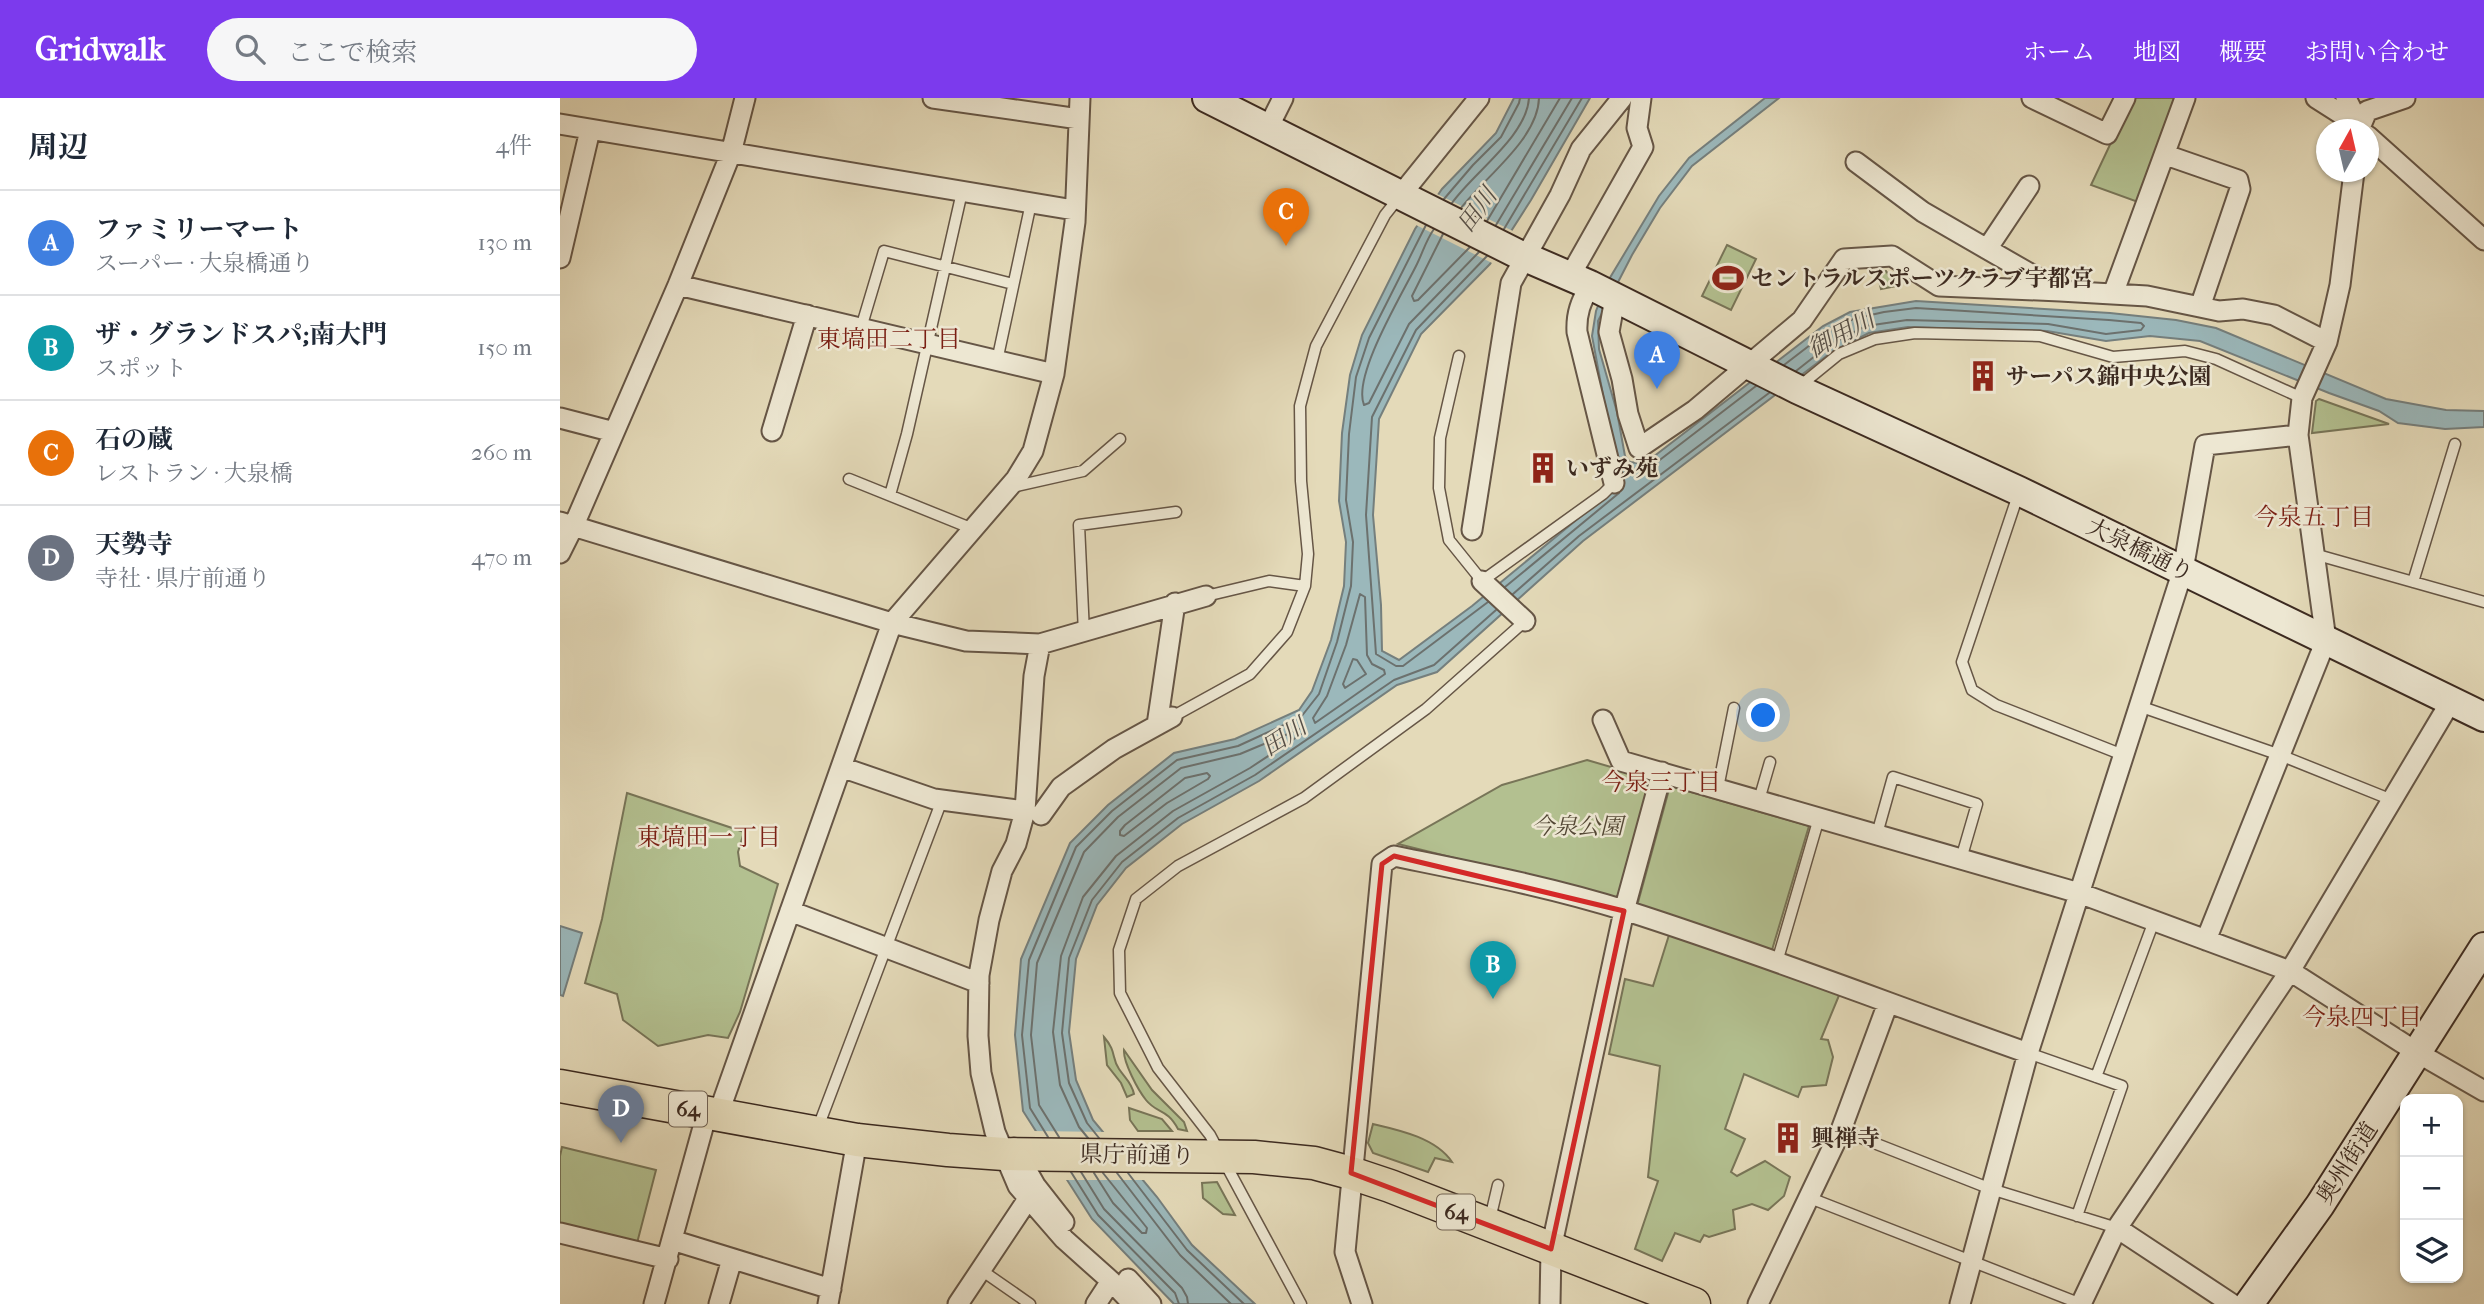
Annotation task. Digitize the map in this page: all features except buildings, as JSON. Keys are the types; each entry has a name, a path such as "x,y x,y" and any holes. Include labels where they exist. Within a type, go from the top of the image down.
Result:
{"main road":[{"name":"県庁前通り","path":"560,1086 857,1140 948,1150 1012,1149 1216,1156 1314,1163 1351,1172 1694,1304"}],"street":[{"path":"560,553 567,523 614,432 678,285 731,153 745,98"},
{"path":"933,98 1079,119"},
{"path":"654,1304 713,1114 790,911 892,623 1009,487 1033,451 1054,374 1075,222 1080,98"},
{"path":"1268,128 1283,98"},
{"path":"1404,198 1476,106 1479,98"},
{"path":"1472,530 1511,283 1521,254 1581,149 1622,98"},
{"path":"1614,483 1577,332 1576,317 1580,281 1643,147 1637,128 1641,98"},
{"path":"2032,98 2107,134 2125,98"},
{"path":"2113,294 2185,98"},
{"path":"2316,98 2347,119"},
{"path":"2346,98 2357,119"},
{"path":"2365,119 2367,111 2405,98"},
{"path":"1215,100 1404,198 1749,364"},
{"path":"560,124 1074,210"},
{"path":"560,258 590,130"},
{"path":"2379,145 2484,240"},
{"path":"2166,155 2238,180 2240,189 2200,307"},
{"path":"1856,162 1923,212 2060,291"},
{"path":"2206,940 2326,640 2298,435 2302,398 2327,342 2340,285 2353,182"},
{"path":"1987,249 2029,186"},
{"path":"1615,298 1609,332 1628,414 1639,448 1695,410 1802,320 1844,260 1892,256 1939,286 2147,296 2219,311 2243,309 2274,315 2327,342"},
{"path":"678,285 1054,374"},
{"path":"772,431 807,315"},
{"name":"大泉橋通り","path":"1749,364 1795,388 2019,491 2484,717"},
{"path":"560,418 614,432"},
{"path":"1960,1304 2028,1054 2183,570 2205,445 2298,435"},
{"path":"567,523 892,623 966,641 1040,644 1206,596"},
{"path":"1482,580 1525,621"},
{"path":"1151,1304 1126,1277 1065,1222 1035,1185 1012,1149 995,1132 981,1073 978,1036 979,983 989,920 1002,871 1033,813 1061,787 1114,749 1165,721 1175,603"},
{"path":"1033,813 1034,676 1040,644"},
{"path":"2081,1304 2117,1228 2290,971 2451,701"},
{"path":"1603,720 1621,761 2079,893 2290,971 2418,1053 2484,1091"},
{"path":"841,767 942,800 1033,813"},
{"path":"1550,1304 1550,1249 1624,911 1662,772"},
{"path":"1362,1304 1345,1252 1382,864 1394,856 1492,876 1624,911 1777,962 2028,1054"},
{"path":"790,911 979,983"},
{"name":"奥州街道","path":"2249,1304 2320,1205 2484,947"},
{"path":"1758,1304 1842,1130 1888,1003"},
{"path":"560,1233 732,1259 829,1297 857,1140"},
{"path":"1012,1149 1018,1186 1028,1199 1064,1239 1133,1304"},
{"path":"958,1304 1028,1199"},
{"path":"2117,1228 2232,1304"},
{"path":"719,1304 732,1259"},
{"path":"1096,1304 1111,1281"}],"lane":[{"path":"890,495 907,434 962,192"},
{"path":"1165,721 1250,674 1287,632 1305,586 1308,554 1301,481 1300,406 1316,346 1385,215 1404,198"},
{"path":"997,360 1031,203"},
{"path":"861,328 884,251 1013,284"},
{"path":"1795,388 1839,354 1875,339 1915,333 2040,335 2113,357 2185,351 2216,359 2302,398"},
{"path":"1459,356 1440,438 1439,488 1449,540 1482,580 1603,494 1614,483"},
{"path":"1009,487 1083,471 1120,439"},
{"path":"2413,582 2455,444"},
{"path":"849,479 973,529"},
{"path":"2019,491 1962,662 1972,690 1996,705 2123,755"},
{"path":"1084,632 1079,525 1176,512"},
{"path":"2314,554 2484,602"},
{"path":"1206,596 1269,581 1305,586"},
{"path":"1301,1304 1216,1156 1210,1135 1158,1068 1120,993 1119,950 1136,899 1178,866 1304,798 1426,709 1525,621"},
{"path":"2139,706 2280,755 2392,800"},
{"path":"1718,788 1734,708"},
{"path":"1759,800 1770,762"},
{"path":"1877,834 1893,777 1977,804 1961,859"},
{"path":"816,1133 942,800"},
{"path":"1777,962 1819,818"},
{"path":"2096,1077 2154,921"},
{"path":"2028,1054 2122,1086 2077,1216"},
{"path":"1842,1130 1991,1189 2117,1228"},
{"path":"1489,1225 1498,1185"},
{"path":"1810,1198 2081,1304"},
{"path":"982,1270 1027,1303"}],"highlighted area":[{"path":"1394,856 1624,911 1551,1249 1351,1173 1382,864"}],"green space":[{"path":"2132,98 2176,98 2138,202 2091,185"},
{"path":"1727,245 1756,259 1731,310 1702,296"},
{"path":"1886,271 1896,286 1881,289 1877,272"},
{"path":"2319,399 2389,424 2312,433 2316,401"},
{"name":"今泉公園","path":"1587,760 1652,779 1619,899 1398,844 1502,785"},
{"name":"今泉公園","path":"1670,786 1809,826 1772,950 1637,906"},
{"path":"627,793 744,832 738,852 740,866 778,884 740,1012 728,1038 708,1035 658,1046 623,1020 617,994 585,983 602,919"},
{"path":"1669,935 1840,993 1821,1039 1828,1040 1833,1057 1826,1085 1802,1087 1798,1097 1744,1074 1725,1129 1745,1139 1731,1172 1737,1176 1765,1161 1790,1177 1784,1196 1768,1210 1752,1204 1733,1210 1735,1229 1709,1237 1704,1235 1700,1242 1675,1233 1662,1261 1635,1249 1658,1181 1648,1177 1660,1066 1609,1054 1625,979 1653,986"},
{"path":"1104,1037 1134,1094 1127,1097 1121,1083 1107,1065"},
{"path":"1124,1050 1152,1090 1184,1122 1187,1131 1178,1129 1166,1114 1146,1100 1128,1068"},
{"path":"1129,1108 1162,1119 1172,1131 1138,1131 1130,1120"},
{"path":"1373,1124 1427,1141 1452,1162 1435,1158 1428,1172 1373,1153 1368,1143"},
{"path":"562,1147 656,1170 636,1247 560,1228"},
{"path":"1217,1182 1235,1215 1223,1214 1203,1198 1202,1183"}],"water":[{"path":"1514,98 1590,98 1490,264 1421,334 1379,419 1373,515 1382,651 1399,660 1472,606 1615,488 1617,470 1592,336 1596,311 1608,281 1659,196 1689,158 1765,98 1779,98 1692,166 1660,208 1598,321 1599,349 1617,412 1625,456 1630,462 1644,464 1823,326 1850,312 1916,301 2110,313 2176,320 2216,328 2386,399 2446,410 2484,411 2484,427 2445,429 2398,423 2379,411 2200,341 2150,336 2106,341 2047,331 1908,327 1869,333 1833,351 1583,541 1437,672 1397,685 1259,781 1182,824 1126,868 1097,905 1076,959 1069,1032 1076,1080 1093,1120 1157,1197 1192,1245 1255,1304 1174,1304 1092,1219 1023,1111 1015,1035 1021,959 1070,843 1108,805 1174,753 1235,739 1299,710 1312,691 1331,640 1344,586 1346,542 1339,501 1342,433 1350,375 1362,335 1415,229 1442,189 1496,133"},
{"path":"560,926 582,933 563,996 560,995"}],"pier":[{"path":"1435,193 1515,232 1494,264 1414,224"},
{"path":"1032,1131 1108,1132 1148,1180 1063,1180"}],"place":[{"name":"石の蔵","path":"1286,246"},
{"name":"セントラルスポーツクラブ宇都宮","path":"1728,278"},
{"name":"サーパス錦中央公園","path":"1983,376"},
{"name":"ファミリーマート","path":"1657,389"},
{"name":"いずみ苑","path":"1543,468"},
{"name":"ザ・グランドスパ;南大門","path":"1493,999"},
{"name":"興禅寺","path":"1788,1138"},
{"name":"天勢寺","path":"621,1143"}],"district":[{"name":"東塙田二丁目","path":"889,339"},
{"name":"今泉五丁目","path":"2314,517"},
{"name":"今泉三丁目","path":"1661,782"},
{"name":"東塙田一丁目","path":"709,837"},
{"name":"今泉四丁目","path":"2362,1017"}],"water label":[{"name":"田川","path":"1477,210"},
{"name":"御用川","path":"1841,334"},
{"name":"田川","path":"1284,737"}]}
